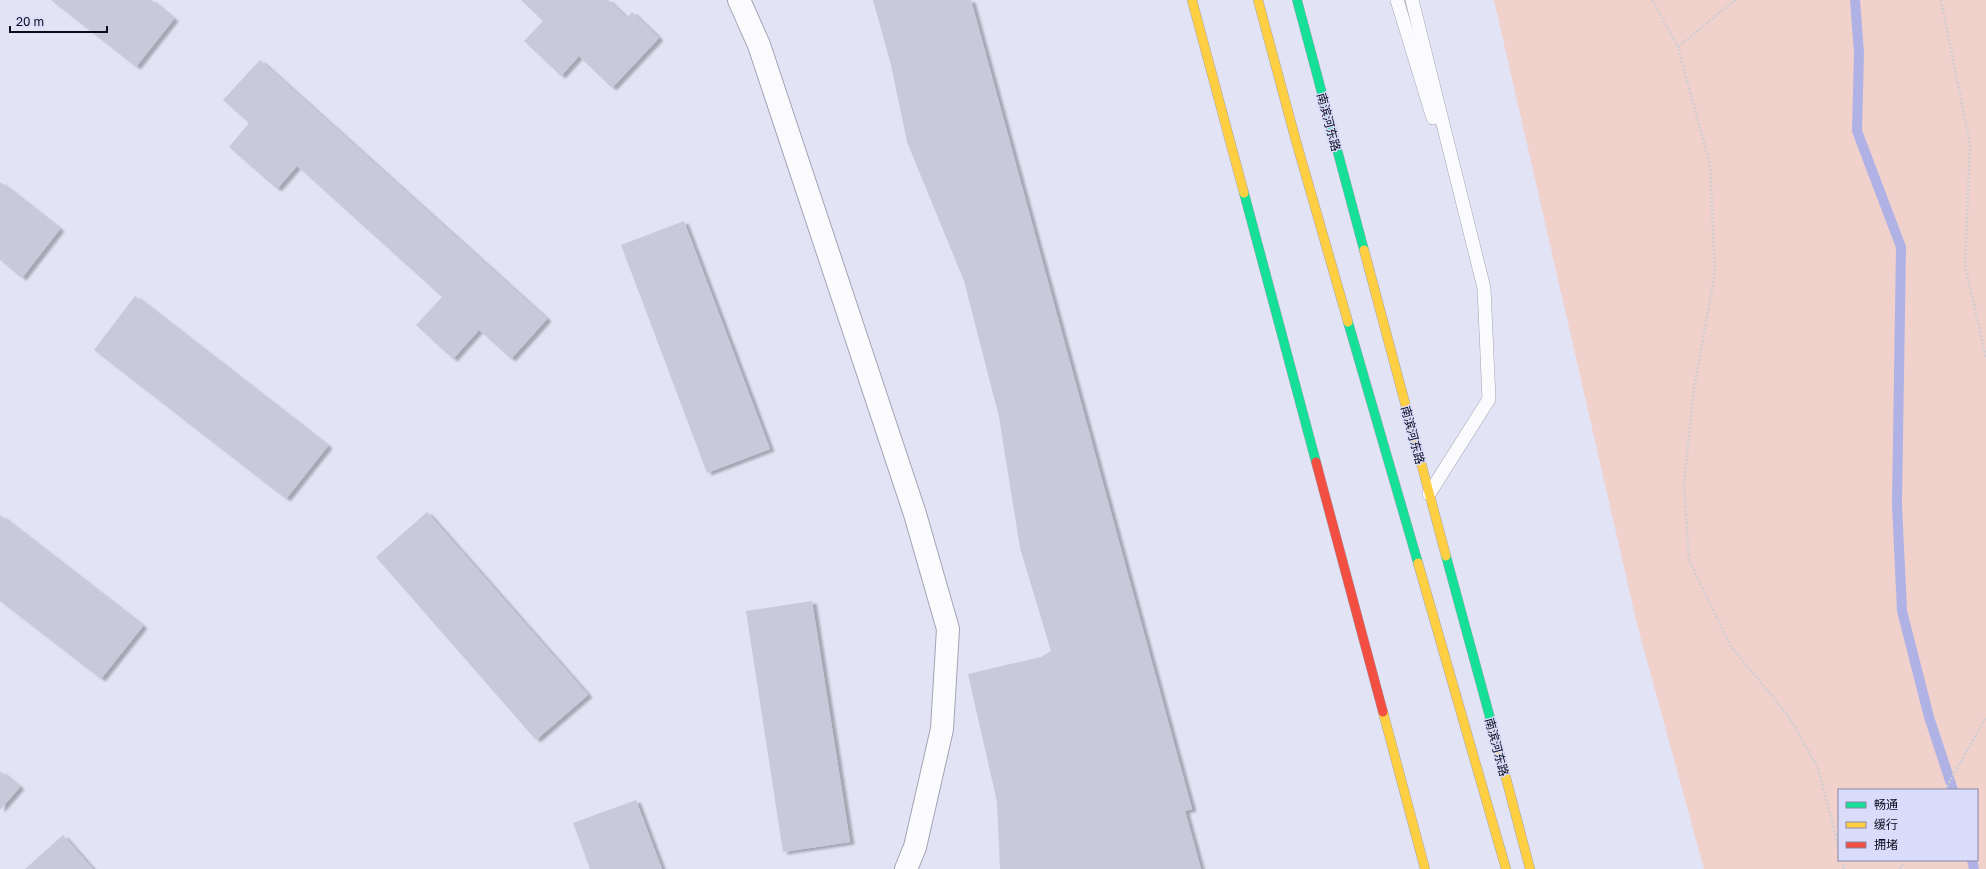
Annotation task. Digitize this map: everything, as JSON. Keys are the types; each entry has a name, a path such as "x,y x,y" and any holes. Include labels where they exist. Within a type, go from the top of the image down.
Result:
{"main road":[{"path":"1192,0 1425,869"},
{"path":"1258,0 1296,141 1506,869"},
{"name":"南滨河东路","path":"1297,0 1530,869"}],"street":[{"path":"739,0 759,45 915,514 948,629 942,729 915,846 906,869"}],"lane":[{"path":"1397,0 1484,288"},
{"path":"1412,0 1484,288 1489,399 1429,494"}],"path":[{"path":"1652,0 1678,47 1710,165 1715,272 1694,388 1684,484 1689,560 1730,645 1789,717 1818,768 1838,845"},
{"path":"1678,47 1734,0"},
{"path":"1941,0 1970,144 1965,265 1986,357"},
{"path":"1946,789 1986,717"}],"shaded area":[{"path":"1494,0 1986,0 1986,869 1704,869 1637,624"}],"building":[{"path":"51,0 151,0 174,19 136,67"},
{"path":"521,0 608,0 627,18 632,12 659,38 612,88 579,56 561,76 524,41 543,21"},
{"path":"873,0 971,0 1192,809 1185,811 1201,869 1000,869 997,802 968,674 1041,657 1051,651 1020,548 999,417 964,281 907,142 891,65"},
{"path":"260,60 547,319 511,359 479,330 453,359 416,325 442,297 297,166 277,189 229,147 249,123 223,100"},
{"path":"0,182 60,229 22,278 0,260"},
{"path":"684,221 770,449 707,473 621,245"},
{"path":"135,296 328,446 286,499 94,350"},
{"path":"427,512 588,695 536,740 376,557"},
{"path":"0,515 143,626 101,679 0,601"},
{"path":"812,601 850,842 783,852 746,611"},
{"path":"0,771 20,787 0,810"},
{"path":"636,800 662,869 590,869 573,823"},
{"path":"63,835 93,869 25,869"}],"waterway":[{"path":"1855,0 1859,53 1857,131 1901,247 1897,504 1902,611 1929,717 1953,789"},
{"path":"1972,861 1974,869"}],"traffic: fast":[{"path":"1297,0 1364,250"},
{"path":"1244,193 1316,462"},
{"path":"1348,322 1418,563"},
{"path":"1446,556 1492,725"}],"traffic: slow":[{"path":"1192,0 1244,193"},
{"path":"1258,0 1296,141 1348,322"},
{"path":"1364,250 1446,556"},
{"path":"1418,563 1506,869"},
{"path":"1383,712 1425,869"},
{"path":"1492,725 1530,869"}],"traffic: jam":[{"path":"1316,462 1383,712"}]}
